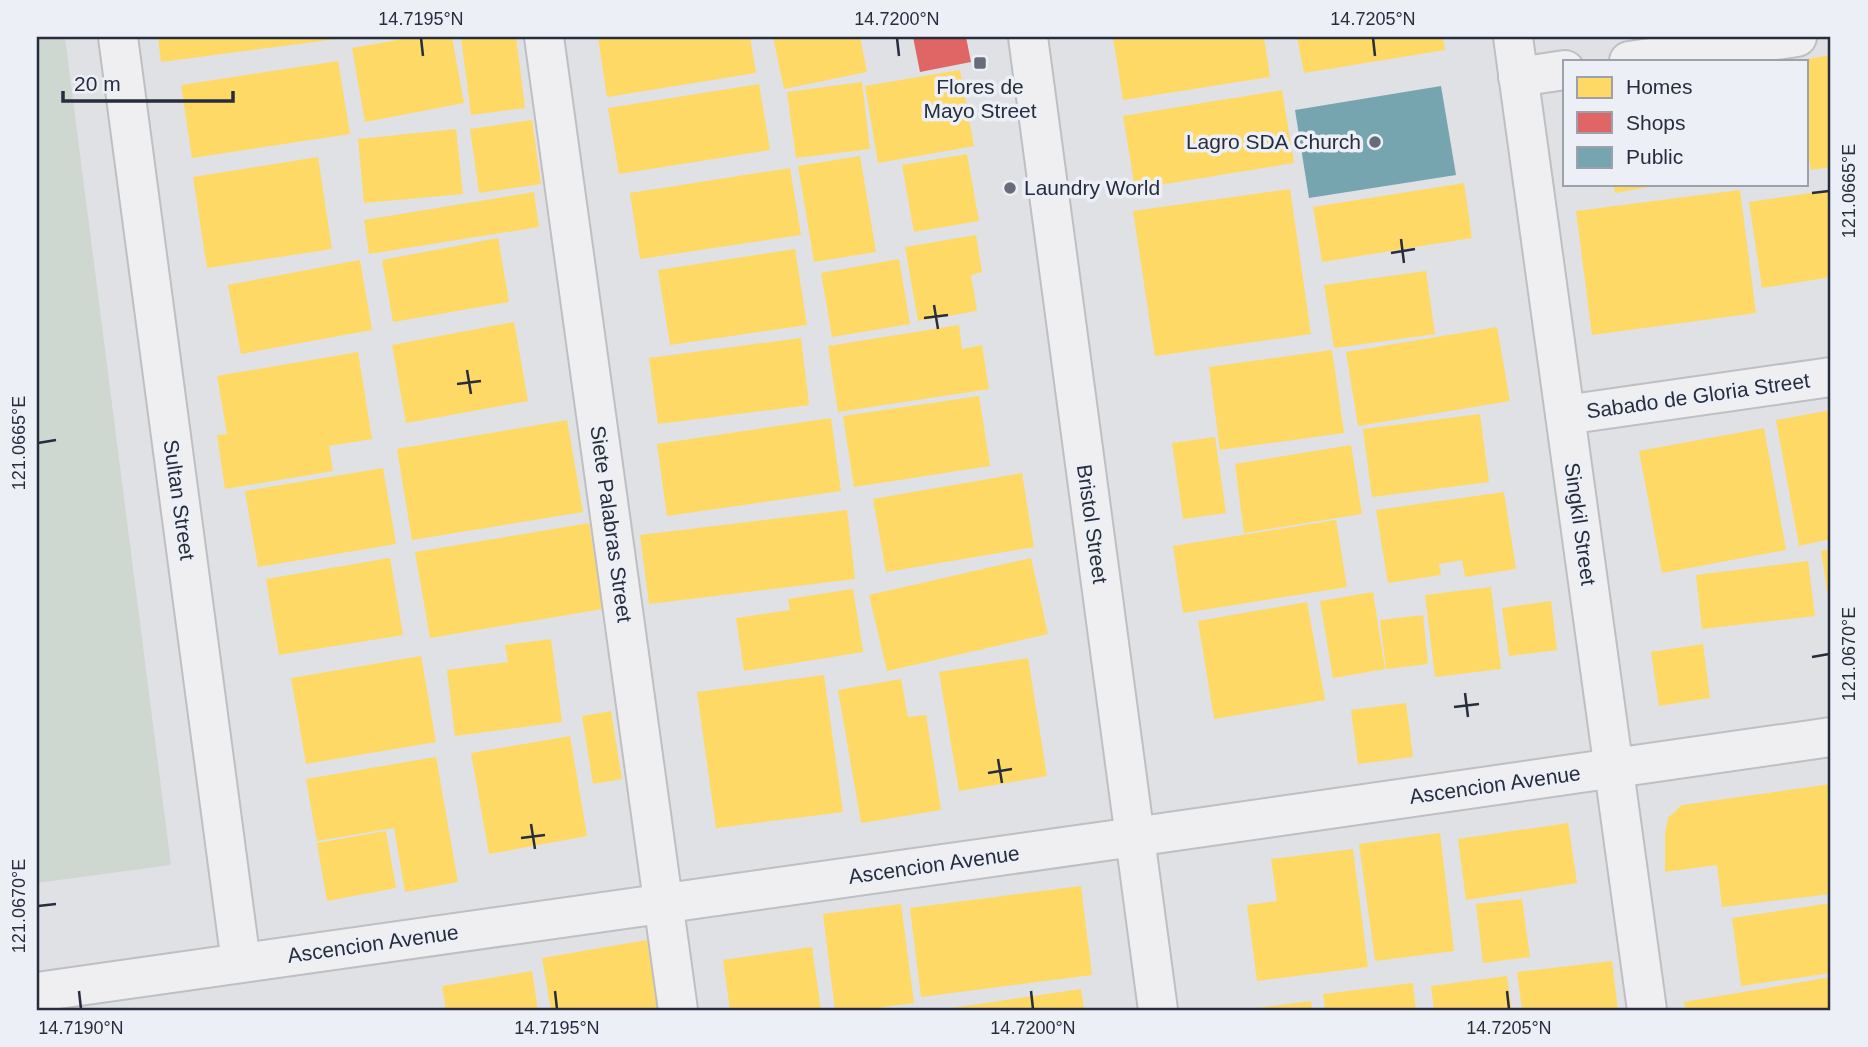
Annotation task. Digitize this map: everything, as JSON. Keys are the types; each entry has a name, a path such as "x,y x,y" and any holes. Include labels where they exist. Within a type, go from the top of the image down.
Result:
{"street":[{"name":"Sultan Street","path":"118,37 241,963"},
{"name":"Siete Palabras Street","path":"544,37 678,1010"},
{"name":"Bristol Street","path":"1028,37 1158,1010"},
{"name":"Singkil Street","path":"1513,37 1647,1010"},
{"path":"1636,60 1797,37"},
{"path":"1518,77 1563,70"},
{"name":"Sabado de Gloria Street","path":"1565,415 1831,377"},
{"name":"Ascencion Avenue","path":"37,992 1831,737"}],"shaded area":[{"path":"37,37 65,37 171,865 37,883"}],"building: Homes":[{"path":"158,37 337,37 337,39 161,62"},
{"path":"414,37 452,37 464,103 365,122 352,48"},
{"path":"461,37 516,37 525,108 471,115"},
{"path":"598,37 750,37 756,73 607,97"},
{"path":"773,37 860,37 867,72 784,89"},
{"path":"1113,37 1264,37 1270,77 1123,100"},
{"path":"1297,37 1443,37 1445,50 1304,73"},
{"path":"1831,55 1831,167 1811,170 1808,152 1807,59"},
{"path":"338,61 350,134 192,158 181,85"},
{"path":"960,70 974,146 878,163 865,86"},
{"path":"862,82 870,149 796,158 787,92"},
{"path":"759,84 770,150 619,174 608,108"},
{"path":"1282,90 1294,163 1135,189 1123,116"},
{"path":"532,120 541,184 479,193 470,129"},
{"path":"456,129 463,194 364,203 358,139"},
{"path":"967,154 979,221 914,232 902,165"},
{"path":"860,156 876,252 814,262 798,166"},
{"path":"318,157 332,249 207,268 193,177"},
{"path":"790,168 801,235 640,259 630,193"},
{"path":"1464,183 1472,238 1322,262 1313,207"},
{"path":"1613,186 1654,186 1615,193"},
{"path":"1290,189 1311,334 1155,356 1133,211"},
{"path":"1740,190 1756,313 1592,335 1576,211"},
{"path":"1831,190 1831,277 1762,288 1749,202"},
{"path":"534,192 539,227 369,254 364,220"},
{"path":"976,235 982,272 971,275 977,311 918,321 905,247"},
{"path":"498,238 509,302 393,322 382,260"},
{"path":"795,249 807,325 670,345 658,270"},
{"path":"899,259 910,324 832,337 821,273"},
{"path":"360,260 372,330 241,354 228,285"},
{"path":"1426,271 1435,334 1334,348 1324,285"},
{"path":"514,322 528,401 406,423 392,345"},
{"path":"959,325 962,349 982,345 989,389 838,412 828,346"},
{"path":"1497,327 1510,401 1358,426 1346,352"},
{"path":"801,338 809,405 658,424 649,358"},
{"path":"1332,350 1344,433 1220,450 1209,367"},
{"path":"358,352 372,439 329,446 333,471 225,489 217,435 227,434 217,376"},
{"path":"979,396 990,466 854,487 843,416"},
{"path":"1831,410 1831,539 1799,546 1776,420"},
{"path":"1480,414 1489,482 1372,497 1363,429"},
{"path":"831,418 841,491 667,516 657,444"},
{"path":"567,420 583,512 412,540 397,449"},
{"path":"1764,428 1786,550 1662,573 1639,451"},
{"path":"1215,437 1226,513 1183,519 1172,443"},
{"path":"1351,445 1362,514 1244,533 1235,464"},
{"path":"383,468 396,544 258,567 245,491"},
{"path":"1022,473 1034,547 886,572 873,499"},
{"path":"1504,492 1516,569 1465,577 1462,560 1439,564 1441,575 1388,583 1376,510"},
{"path":"847,510 855,579 649,604 640,535"},
{"path":"1336,520 1347,587 1183,613 1173,546"},
{"path":"589,523 603,609 430,638 415,552"},
{"path":"1831,549 1831,610 1830,610 1821,551"},
{"path":"390,558 403,635 279,655 266,579"},
{"path":"1031,558 1048,634 887,671 869,595"},
{"path":"1808,561 1815,616 1702,629 1696,575"},
{"path":"1491,587 1501,669 1435,677 1425,595"},
{"path":"853,589 863,652 744,671 736,618 790,610 788,599"},
{"path":"1373,592 1385,669 1333,678 1320,601"},
{"path":"1551,601 1557,650 1509,656 1502,608"},
{"path":"1307,602 1325,700 1214,719 1198,621"},
{"path":"1423,615 1428,664 1386,669 1380,620"},
{"path":"551,639 562,722 455,736 447,670 508,662 505,645"},
{"path":"1703,644 1710,698 1659,706 1651,652"},
{"path":"421,656 436,742 306,764 291,678"},
{"path":"1028,658 1047,776 959,791 939,672"},
{"path":"824,675 843,812 716,828 697,692"},
{"path":"901,679 908,717 926,715 941,810 861,823 838,690"},
{"path":"1406,703 1413,757 1358,764 1351,710"},
{"path":"611,711 622,779 593,784 582,716"},
{"path":"570,736 587,836 489,854 471,753"},
{"path":"436,757 458,882 405,892 394,828 317,841 306,779"},
{"path":"1831,784 1831,894 1722,907 1717,865 1665,872 1665,833 1668,818 1682,805"},
{"path":"1568,823 1577,883 1466,900 1458,839"},
{"path":"386,831 396,888 327,901 317,843"},
{"path":"1440,833 1454,951 1375,961 1359,844"},
{"path":"1353,849 1368,967 1257,981 1247,905 1277,901 1271,859"},
{"path":"1081,886 1092,975 921,997 910,908"},
{"path":"1522,899 1530,957 1483,963 1476,904"},
{"path":"1831,903 1831,973 1741,986 1732,918"},
{"path":"901,904 914,1003 862,1010 835,1010 823,914"},
{"path":"647,940 658,1010 551,1010 542,958"},
{"path":"812,947 821,1010 730,1010 723,960"},
{"path":"1612,961 1618,1010 1522,1010 1517,972"},
{"path":"532,971 538,1010 446,1010 442,986"},
{"path":"1507,976 1512,1010 1434,1010 1431,986"},
{"path":"1831,977 1831,1010 1686,1010 1684,1002"},
{"path":"1413,983 1416,1010 1325,1010 1323,994"},
{"path":"1081,989 1084,1010 944,1010 944,1009"},
{"path":"1311,1001 1312,1010 1247,1010 1247,1009"}],"building: Shops":[{"path":"913,37 966,37 971,62 920,72"}],"building: Public":[{"name":"Lagro SDA Church","path":"1441,86 1456,175 1309,198 1295,110"}],"place":[{"name":"Flores de Mayo Street","path":"980,63"},
{"name":"Lagro SDA Church","path":"1375,142"},
{"name":"Laundry World","path":"1010,188"}]}
